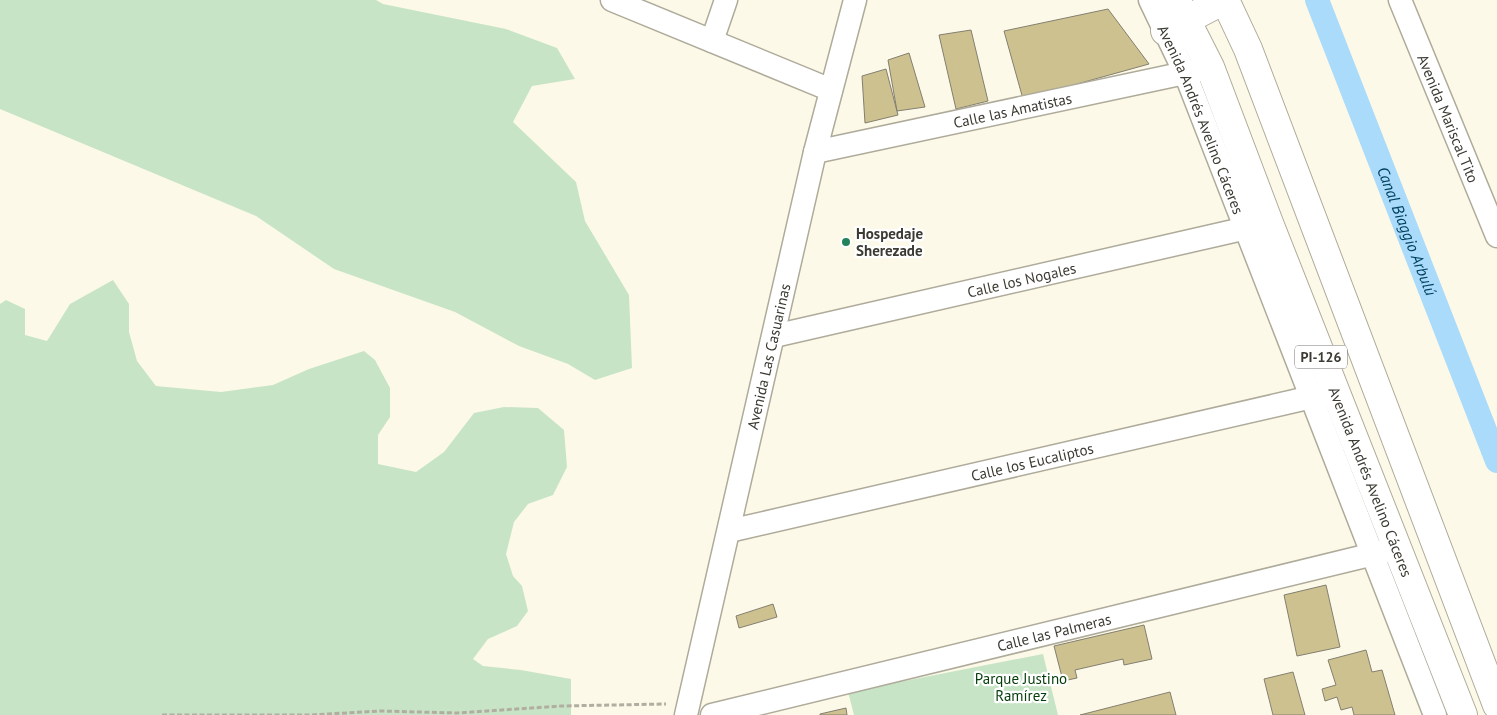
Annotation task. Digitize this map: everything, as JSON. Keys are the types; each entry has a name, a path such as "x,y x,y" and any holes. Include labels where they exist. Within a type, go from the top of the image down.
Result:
{"highway":[{"path":"1176,17 1224,0"},
{"name":"PI-126","path":"1224,0 1248,49 1497,705"},
{"name":"Avenida Andrés Avelino Cáceres","path":"1176,17 1384,552 1463,715"}],"street":[{"path":"612,0 832,90"},
{"path":"712,41 726,0"},
{"name":"Avenida Las Casuarinas","path":"688,710 816,152 855,0"},
{"name":"Avenida Andrés Avelino Cáceres","path":"1150,0 1176,17"},
{"name":"Avenida Mariscal Tito","path":"1400,0 1497,236"},
{"name":"Calle las Amatistas","path":"816,152 1198,70"},
{"name":"Calle los Nogales","path":"774,336 1258,226"},
{"name":"Calle los Eucaliptos","path":"729,531 1323,394"},
{"name":"Avenida Andrés Avelino Cáceres","path":"1384,552 1435,715"},
{"name":"Calle las Palmeras","path":"712,715 1384,552"}],"path":[{"path":"162,715 457,713 561,706 688,710"}],"green space":[{"path":"0,0 376,0 383,4 506,29 557,48 575,79 532,86 513,122 576,182 585,221 629,295 632,368 595,380 568,364 519,346 455,312 334,269 256,216 0,109"},
{"path":"113,280 129,304 129,332 137,361 156,386 221,392 273,385 309,369 364,351 375,360 390,388 390,417 378,435 378,464 416,472 444,452 474,413 504,407 538,408 564,430 567,467 553,495 528,504 514,522 506,554 513,576 522,586 528,611 517,626 488,639 473,659 483,666 521,670 571,679 571,715 0,715 0,304 6,300 25,309 25,335 47,341 70,304"},
{"name":"Parque Justino Ramírez","path":"1043,654 1058,715 854,715 848,692"}],"building":[{"path":"1108,9 1149,64 1023,99 1004,31"},
{"path":"971,30 988,101 956,109 939,35"},
{"path":"909,53 925,107 897,111 888,60"},
{"path":"886,69 898,115 865,123 862,76"},
{"path":"1326,585 1340,647 1297,656 1284,595"},
{"path":"773,604 777,617 739,628 736,616"},
{"path":"1144,625 1152,659 1124,665 1123,659 1075,670 1077,678 1063,681 1054,646"},
{"path":"1366,650 1372,672 1382,670 1395,715 1354,715 1352,707 1341,710 1337,697 1325,701 1322,689 1336,685 1328,660"},
{"path":"1293,672 1305,715 1273,715 1264,679"},
{"path":"1170,692 1176,715 1080,715"},
{"path":"846,708 847,715 820,715 820,714"}],"waterway":[{"name":"Canal Biaggio Arbulú","path":"1317,0 1497,461"}],"place":[{"name":"Hospedaje Sherezade","path":"846,242"}]}
